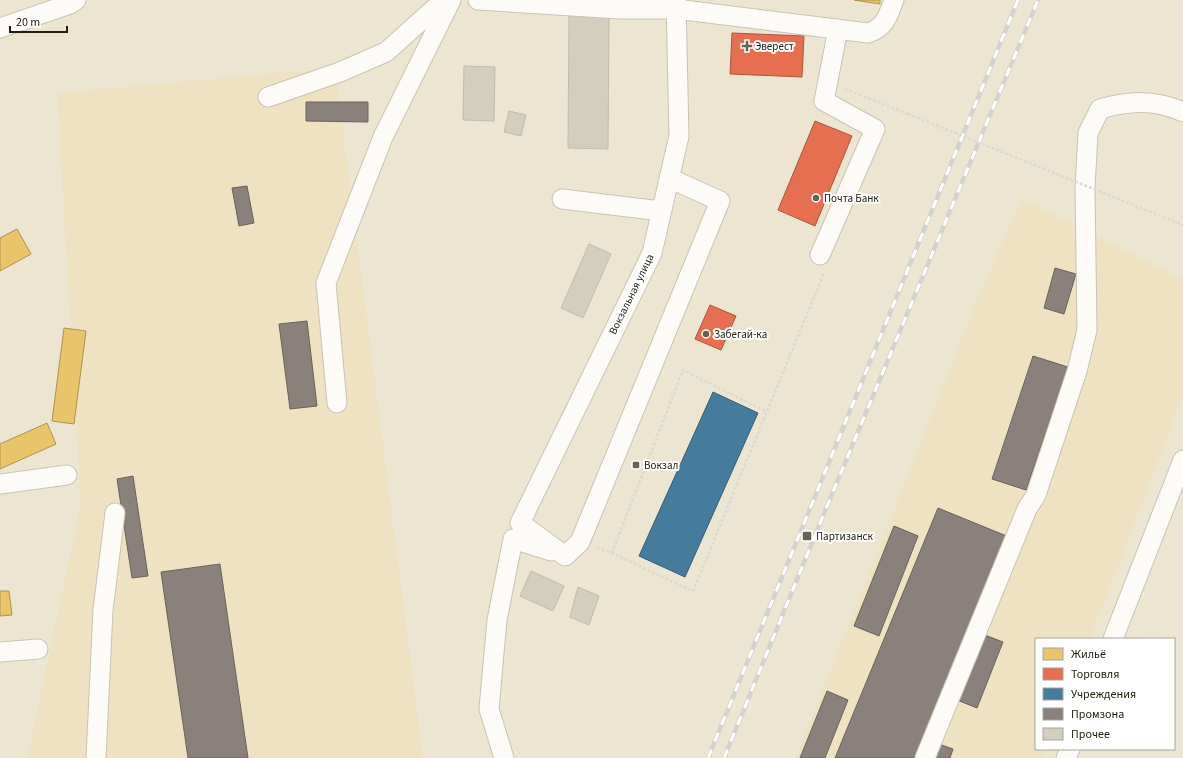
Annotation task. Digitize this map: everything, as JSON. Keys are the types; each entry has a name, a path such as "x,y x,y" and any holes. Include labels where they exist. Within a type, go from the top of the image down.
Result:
{"street":[{"path":"2,24 70,4 76,0"},
{"path":"268,97 340,72 386,52 444,0"},
{"path":"337,403 326,283 383,137 450,0"},
{"path":"478,0 620,8 676,5 721,15 868,33 877,30 886,19 894,0"},
{"name":"Вокзальная улица","path":"565,556 520,522 652,253 679,136 676,5"},
{"path":"820,255 875,129 824,102 838,29"},
{"path":"925,758 1027,508 1036,495 1077,371 1087,330 1085,188 1088,133 1100,109 1119,103 1142,102 1172,107 1183,112"},
{"path":"504,758 489,708 497,620 513,539 565,556 580,542 720,201 669,178"},
{"path":"562,200 661,211"},
{"path":"1113,638 1183,460"},
{"path":"0,484 67,475"},
{"path":"96,758 103,610 115,513"},
{"path":"0,652 38,649"}],"path":[{"path":"843,88 1183,225"},
{"path":"580,542 612,553 693,591 828,262 820,255"},
{"path":"612,553 683,370 767,412"}],"shaded area":[{"path":"335,68 423,758 27,758 81,504 57,93"},
{"path":"1021,199 1180,278 1183,286 1183,396 1090,638 1035,638 1035,750 1048,750 1044,758 796,758 977,300"}],"building: Жильё":[{"path":"854,0 880,0 880,4"},
{"path":"17,229 31,254 0,271 0,238"},
{"path":"64,328 86,331 74,424 52,421"},
{"path":"47,423 56,444 0,469 0,444"},
{"path":"0,591 9,591 12,615 0,616"}],"building: Торговля":[{"path":"732,33 804,36 802,77 730,74"},
{"path":"815,121 852,136 815,226 778,210"},
{"path":"710,305 736,316 721,350 695,339"}],"building: Учреждения":[{"path":"713,392 758,413 685,577 639,556"}],"building: Промзона":[{"path":"306,102 368,102 368,122 306,121"},
{"path":"247,186 254,223 239,226 232,188"},
{"path":"1055,268 1076,274 1064,314 1044,308"},
{"path":"307,321 317,406 290,409 279,324"},
{"path":"1033,356 1068,367 1026,490 992,479"},
{"path":"133,476 148,576 132,578 117,479"},
{"path":"938,508 1009,537 918,758 835,758"},
{"path":"894,526 918,536 879,636 854,626"},
{"path":"220,564 248,758 188,758 161,572"},
{"path":"982,634 1003,642 977,708 957,700"},
{"path":"827,691 848,700 825,758 800,758"},
{"path":"936,743 953,749 950,758 930,758"}],"building: Прочее":[{"path":"569,15 609,15 608,149 568,148"},
{"path":"464,66 495,67 494,121 463,120"},
{"path":"509,111 526,115 521,136 504,132"},
{"path":"589,244 611,254 583,318 561,308"},
{"path":"531,571 564,586 553,611 520,596"},
{"path":"578,587 599,596 589,625 570,617"}],"railway":[{"path":"708,758 1018,0"},
{"path":"724,758 825,511 1038,0"}],"place":[{"name":"Эверест","path":"747,46"},
{"name":"Почта Банк","path":"816,198"},
{"name":"Забегай-ка","path":"706,334"},
{"name":"Вокзал","path":"636,465"},
{"name":"Партизанск","path":"807,536"}]}
